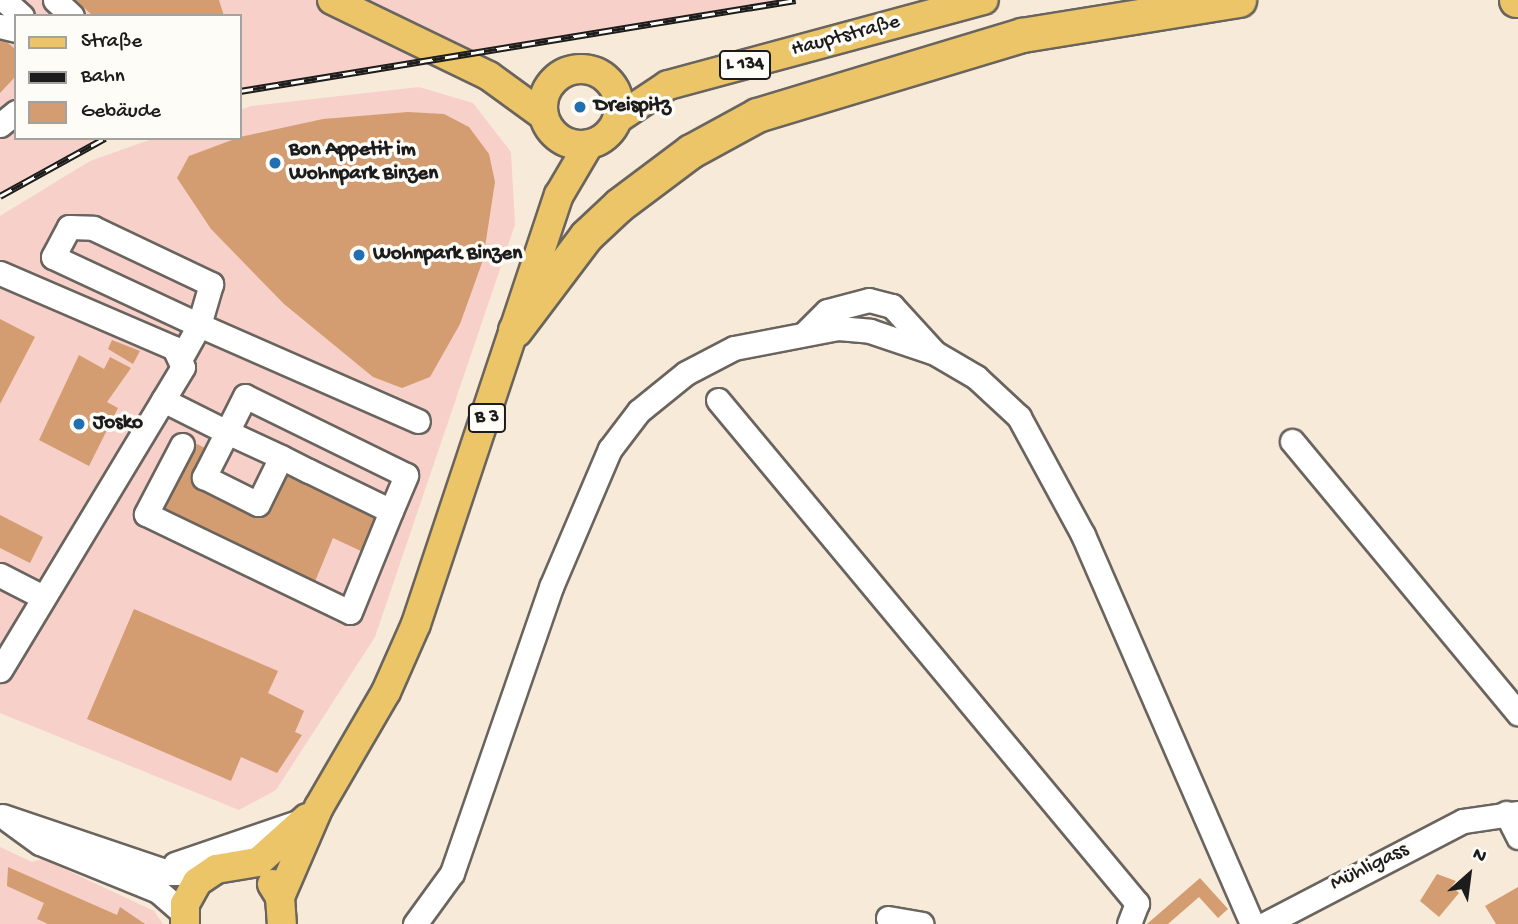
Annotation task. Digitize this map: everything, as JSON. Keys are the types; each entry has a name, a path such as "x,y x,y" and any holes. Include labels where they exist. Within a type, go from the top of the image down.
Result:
{"highway":[{"path":"515,330 586,236 619,205 691,151 757,115 1022,35 1239,0"}],"main road":[{"name":"Hauptstraße","path":"332,0 489,76 550,126 589,144 609,132 617,119 668,85 976,1"},
{"name":"Hauptstraße","path":"489,76 557,78 578,69 607,80 668,85"},
{"path":"550,126 544,99 557,78"},
{"path":"607,80 618,98 617,119"},
{"name":"B 3","path":"550,126 559,195"},
{"name":"B 3","path":"281,910 313,813 386,692 416,624 559,195 589,144"},
{"name":"B 3","path":"239,866 258,862 313,813"},
{"path":"185,919 192,889 208,873 239,866 263,875 281,910"}],"street":[{"path":"4,0 20,14"},
{"path":"55,0 70,14"},
{"path":"0,125 14,114"},
{"path":"0,670 41,596 183,367 182,356 199,325 211,284 93,228 69,227 53,257 199,325 418,421"},
{"path":"0,273 182,356"},
{"path":"807,331 827,311 869,300 892,306 935,353"},
{"path":"415,924 452,873 551,587 610,449 639,411 686,373 734,348 807,331 870,331 935,353 976,377 1019,417 1046,461 1252,924"},
{"path":"182,445 146,514 350,612 406,475 245,396 204,477 258,504 281,457"},
{"path":"163,400 391,510"},
{"path":"718,400 1137,903 1129,924"},
{"path":"1292,441 1518,713"},
{"path":"0,575 41,596"},
{"path":"151,863 200,859 313,813"},
{"path":"1512,813 1518,837"},
{"name":"Mühligass","path":"1265,924 1463,821 1512,813"},
{"path":"1,815 189,877 208,873"},
{"path":"1,815 40,843 158,891 185,919"},
{"path":"888,918 921,924"}],"shaded area":[{"path":"0,0 796,0 242,91 242,14 14,14 14,140 101,140 0,196"},
{"path":"419,87 473,103 511,152 515,225 375,637 276,790 239,810 0,713 0,216 90,161 149,140 242,140 242,109 251,106"},
{"path":"0,847 32,862 43,859 154,911 163,924 0,924"}],"building":[{"path":"76,0 219,0 223,14 91,14"},
{"path":"0,36 14,48 14,78 0,93"},
{"name":"Wohnpark Binzen","path":"408,112 444,114 469,127 489,154 495,182 483,260 460,324 430,377 402,388 373,377 284,304 211,229 177,178 189,156 232,140 242,140 242,137 323,119"},
{"path":"0,319 35,337 0,404"},
{"path":"112,340 140,351 133,364 108,349"},
{"name":"Josko","path":"79,355 104,369 110,357 131,368 107,402 118,408 89,466 39,440"},
{"path":"193,442 213,452 197,485 260,516 284,468 381,515 363,552 333,538 314,584 160,509"},
{"path":"0,515 43,537 30,563 0,548"},
{"path":"134,609 278,671 268,693 304,711 295,732 302,735 277,773 241,757 231,781 87,719"},
{"path":"8,867 117,915 120,907 145,924 48,924 37,919 44,903 7,886"},
{"path":"1437,874 1456,881 1452,886 1459,893 1439,917 1420,901"},
{"path":"1200,878 1228,909 1218,918 1199,897 1168,924 1147,924"},
{"path":"1518,887 1518,924 1496,924 1485,906"}],"railway":[{"path":"242,91 796,0"},
{"path":"0,196 101,140"}],"place":[{"name":"Dreispitz","path":"580,107"},
{"name":"Bon Appetit im Wohnpark Binzen","path":"275,163"},
{"name":"Wohnpark Binzen","path":"359,255"},
{"name":"Josko","path":"79,424"}]}
